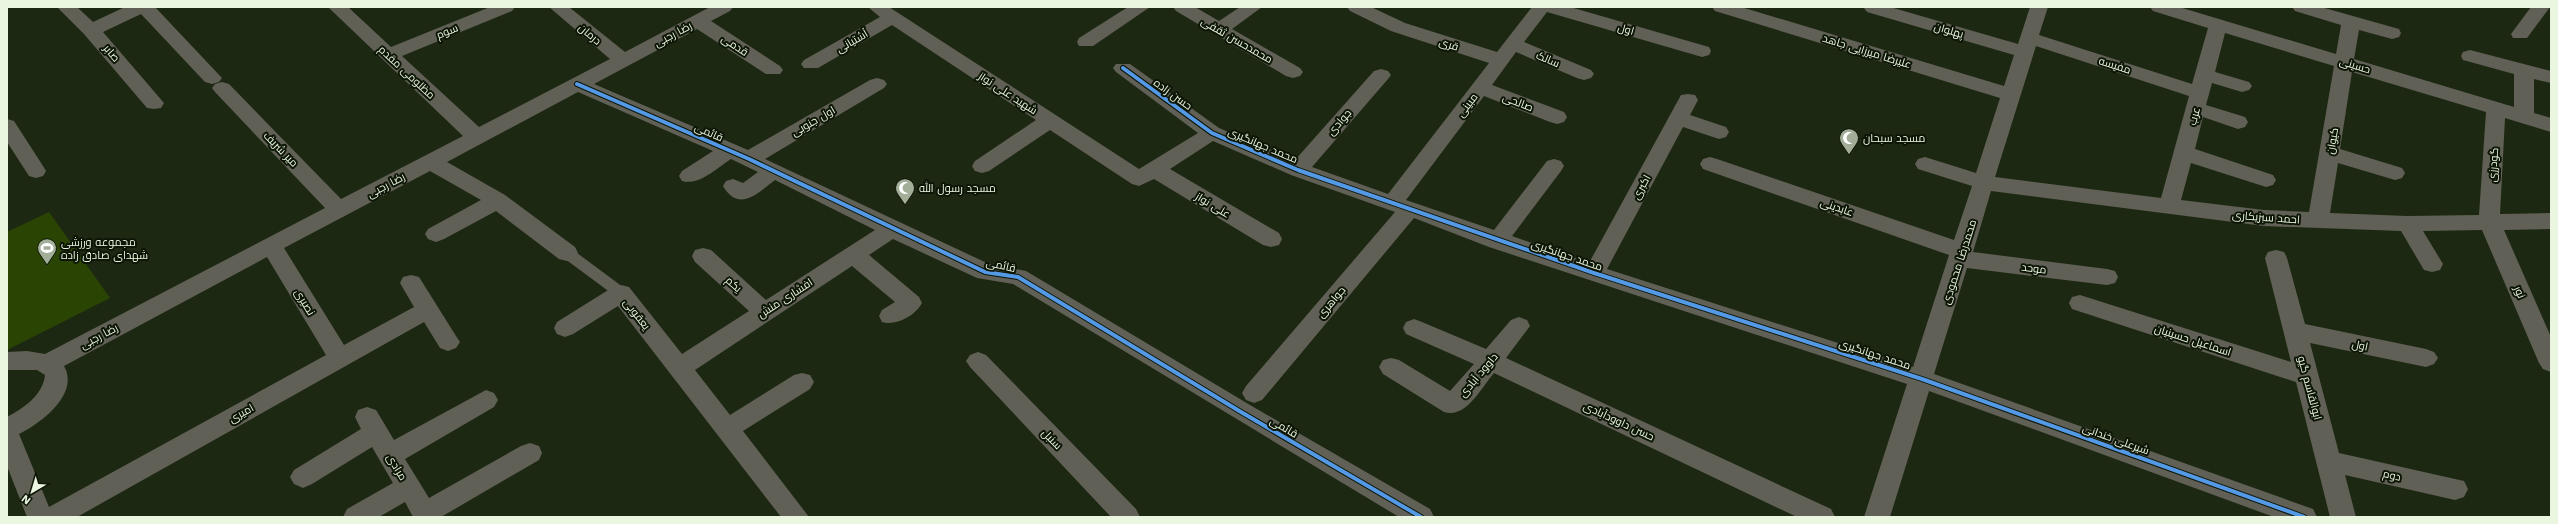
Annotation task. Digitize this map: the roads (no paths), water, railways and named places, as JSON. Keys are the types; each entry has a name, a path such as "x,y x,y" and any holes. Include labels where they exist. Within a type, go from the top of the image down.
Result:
{"street":[{"name":"صابر","path":"66,7 91,30 154,103"},
{"path":"91,30 140,7"},
{"name":"میر شریف","path":"145,7 339,210"},
{"name":"مظلومی مقدم","path":"337,7 477,137"},
{"name":"سوم","path":"388,55 506,7"},
{"name":"درمان","path":"558,7 623,60"},
{"name":"رضا رجبی","path":"48,363 724,7"},
{"path":"1086,42 1141,7"},
{"name":"محمدحسن ثقفی","path":"1182,7 1293,72"},
{"path":"1219,29 1253,7"},
{"name":"قری","path":"1356,7 1398,27 1501,60"},
{"name":"مبینی","path":"1400,207 1480,88 1541,7"},
{"name":"اول","path":"1550,7 1702,51"},
{"name":"علیرضا میرزایی جاهد","path":"1722,7 2012,95"},
{"name":"محمدرضا محمودی","path":"1877,517 1962,255 2039,7"},
{"name":"حسینی","path":"2159,7 2207,17 2345,62 2551,124"},
{"path":"2301,7 2392,33"},
{"name":"پهلوان","path":"1873,8 2027,45"},
{"path":"2520,34 2535,9"},
{"name":"آشتیانی","path":"811,64 885,12"},
{"name":"شهید علی نواز","path":"885,12 1050,120 1147,174"},
{"name":"عرب","path":"2169,207 2200,92 2207,17"},
{"name":"قدمی","path":"697,21 773,70"},
{"name":"کیوان","path":"2318,220 2351,22"},
{"name":"سالک","path":"1513,44 1584,74"},
{"name":"مفیسه","path":"2027,45 2200,92"},
{"path":"2470,56 2551,77"},
{"name":"حسن زاده","path":"1123,68 1212,133"},
{"path":"2524,70 2524,116"},
{"name":"جوادی","path":"1298,170 1381,75"},
{"name":"قائمی","path":"577,84 749,158 892,229 985,272 1018,277 1241,412 1420,517"},
{"name":"اول جنوبی","path":"749,158 877,84"},
{"path":"2200,92 2242,86"},
{"name":"صالحی","path":"1480,88 1557,117"},
{"path":"2200,92 2238,122"},
{"name":"اکبری","path":"1594,273 1688,100"},
{"name":"گودرزی","path":"2489,222 2496,108"},
{"path":"1678,118 1719,132"},
{"path":"982,166 1050,120"},
{"path":"7,126 36,170"},
{"path":"1147,174 1212,133"},
{"name":"محمد جهانگیری","path":"1212,133 1298,170 1497,241 1922,379"},
{"path":"689,176 729,150"},
{"path":"2184,152 2266,180"},
{"path":"2330,153 2395,173"},
{"name":"یعقوبی","path":"430,162 469,181 498,200 567,254"},
{"name":"عابدینی","path":"1710,164 1962,255"},
{"name":"احمد سبزیکاری","path":"1925,164 1984,182 2169,207 2264,218 2407,224 2551,221"},
{"path":"1497,241 1554,166"},
{"path":"733,186 743,193 774,171"},
{"name":"علی نواز","path":"1147,174 1271,239"},
{"path":"436,234 498,200"},
{"name":"جواهری","path":"1254,393 1400,207"},
{"name":"نور","path":"2489,222 2551,363"},
{"path":"2407,224 2432,264"},
{"name":"افشاری منش","path":"679,368 892,229"},
{"name":"نصیری","path":"271,245 340,358"},
{"path":"854,254 911,303 890,316"},
{"name":"موحد","path":"1962,255 2107,277"},
{"name":"یکم","path":"703,256 765,312"},
{"name":"ابوالقاسم گیو","path":"2276,258 2343,517"},
{"path":"412,283 427,310 448,342"},
{"path":"565,328 621,293"},
{"name":"یعقوبی","path":"621,293 796,517"},
{"name":"اسماعیل حسینیان","path":"2080,303 2307,376"},
{"name":"امیری","path":"54,517 427,310"},
{"name":"داوود آبادی","path":"1391,367 1453,405 1519,326"},
{"name":"حسن داوودآبادی","path":"1414,328 1490,360 1822,517"},
{"name":"اول","path":"2295,331 2426,358"},
{"path":"7,361 36,359 48,363 55,371 56,382 51,394 24,420 7,430"},
{"name":"سنبل","path":"978,361 1127,517"},
{"name":"شیرعلی خندانی","path":"1922,379 2304,517"},
{"path":"727,429 802,382"},
{"path":"390,455 486,400"},
{"name":"مرادی","path":"303,477 371,425 426,515"},
{"path":"7,435 40,517"},
{"path":"426,515 530,453"},
{"name":"دوم","path":"2329,461 2455,489"},
{"path":"356,517 409,487"}],"lane":[{"name":"یعقوبی","path":"567,254 621,293"}],"place":[{"name":"مسجد سبحان","path":"1849,155"},
{"name":"مسجد رسول الله","path":"905,205"},
{"name":"مجموعه ورزشی شهدای صادق زاده","path":"47,265"}]}
